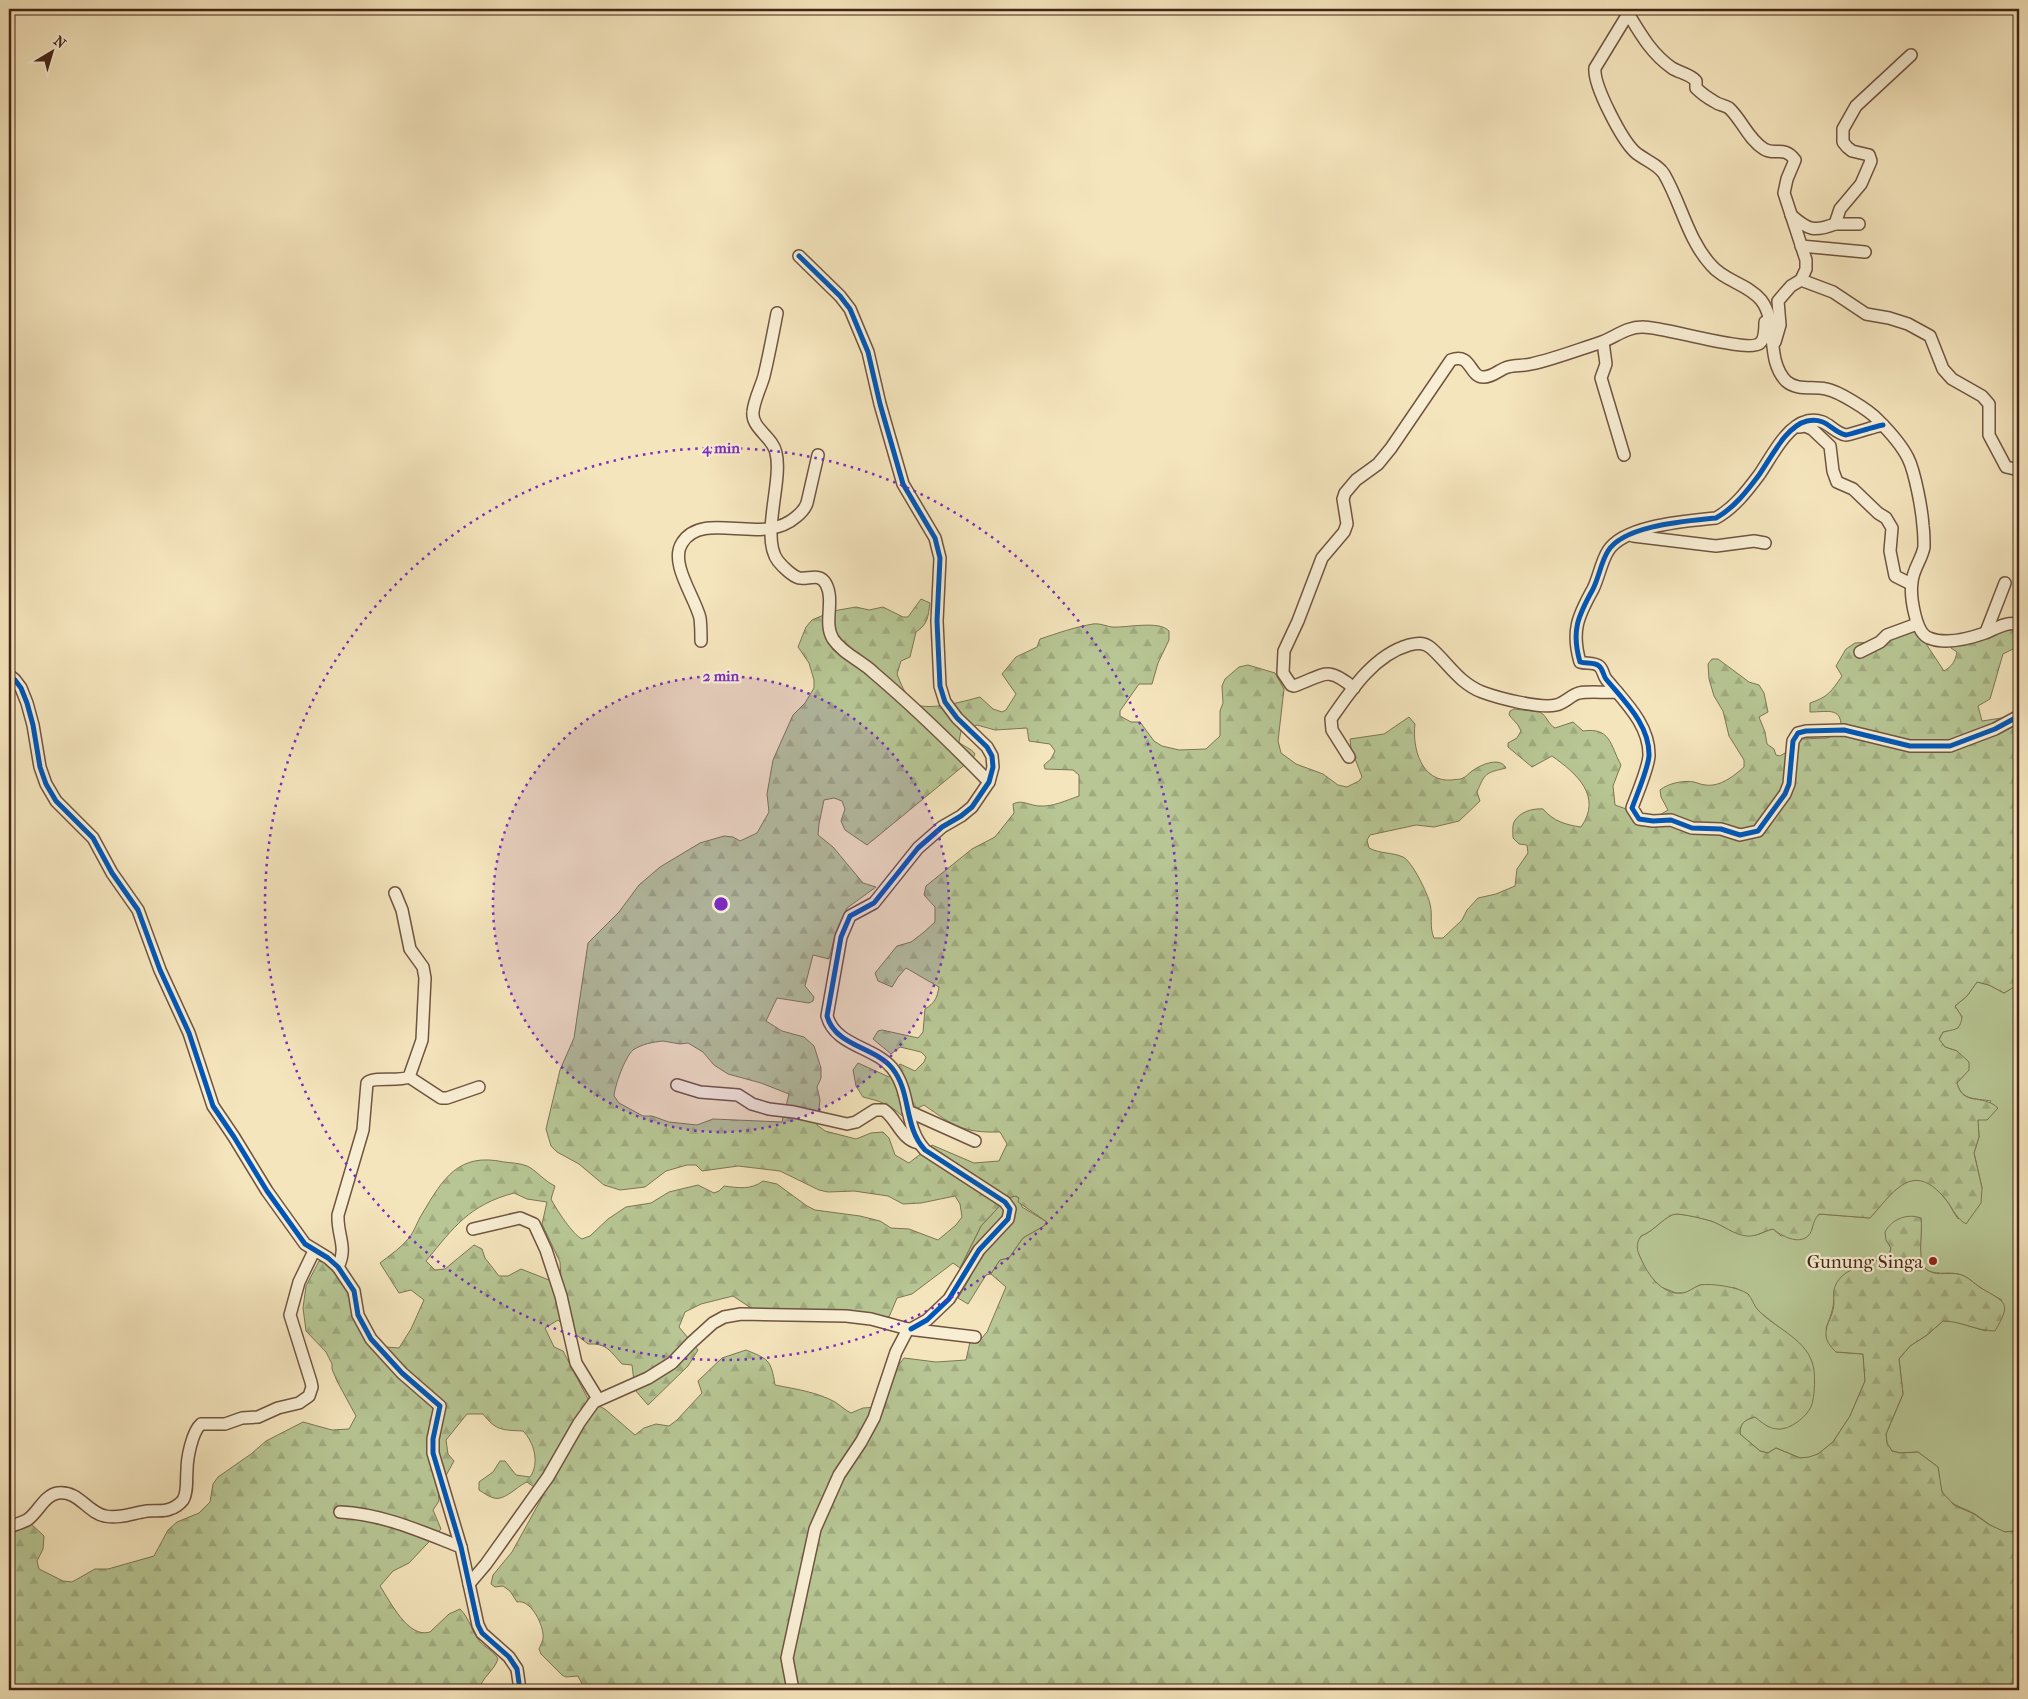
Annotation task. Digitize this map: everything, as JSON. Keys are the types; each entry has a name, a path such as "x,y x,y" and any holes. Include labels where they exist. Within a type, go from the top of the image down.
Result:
{"street":[{"path":"1773,348 1780,325 1778,301 1791,286 1801,280 1807,264 1784,193 1786,179 1795,160 1791,155 1782,151 1767,151 1746,133 1728,107 1706,97 1696,88 1695,79 1671,67 1651,49 1630,12 1595,68 1597,82 1611,117 1634,151 1663,172 1700,250 1710,264 1724,277 1749,290 1761,299 1769,317 1773,348 1780,371 1786,380 1792,385 1800,387 1827,389 1866,409 1883,425 1909,459 1923,525 1924,548 1911,584 1917,624 1922,633 1928,638 1961,640 1986,632 2000,625 2011,622 2019,624"},
{"path":"1835,224 1840,209 1861,184 1871,161 1868,155 1852,152 1846,147 1843,142 1843,129 1856,106 1911,55"},
{"path":"1790,214 1808,228 1816,230 1835,224 1859,224"},
{"path":"1801,246 1865,252"},
{"path":"799,256 840,296 850,309 868,352 903,484 935,538 940,558 937,621 940,686 946,702 957,718 987,747 992,756 994,767 990,782 972,807 942,827 918,848 881,896 874,903 850,916 841,937 827,1016 829,1022 844,1039 885,1061 892,1068 902,1087 910,1124 918,1142"},
{"path":"1801,280 1833,292 1866,314 1908,324 1930,336 1943,369 1952,379 1982,396 1989,404 1989,436 2006,466 2019,470"},
{"path":"1354,688 1340,677 1326,673 1294,686 1288,683 1283,673 1284,651 1302,613 1322,558 1344,532 1347,524 1343,500 1345,493 1356,480 1378,464 1392,448 1451,360 1456,358 1465,360 1478,376 1485,377 1505,367 1529,365 1603,342 1627,330 1642,327 1657,328 1722,342 1753,346 1761,343 1763,338 1765,307"},
{"path":"777,313 764,375 753,413 754,420 771,441 776,453 777,465 772,530 774,553 778,561 799,578 815,576 827,585 830,629 832,637 837,644 874,672 950,742 990,782"},
{"path":"1603,342 1606,362 1601,378 1624,455"},
{"path":"1883,425 1866,428 1849,435 1844,434 1828,423 1809,421 1795,428 1782,442 1741,497 1724,513 1716,518 1646,529 1626,536 1609,549 1599,578 1580,612 1576,646 1580,662 1596,664 1601,667 1604,676 1644,729 1648,747 1648,759 1632,808 1639,819 1653,821 1671,820 1692,828 1721,829 1740,834 1758,831 1785,794 1789,784 1793,741 1798,733 1844,730 1910,746 1950,746 1995,729 2019,716"},
{"path":"1795,428 1807,426 1824,439 1830,446 1833,471 1837,482 1853,489 1878,513 1886,518 1892,528 1890,551 1895,576 1911,584"},
{"path":"701,641 699,616 679,564 678,552 682,542 688,535 710,527 749,531 772,530 791,522 805,508 818,455"},
{"path":"1626,536 1670,539 1716,546 1754,541 1765,543"},
{"path":"1986,632 2005,583"},
{"path":"1860,652 1880,642 1887,636 1917,624"},
{"path":"1349,758 1340,745 1330,722 1354,688 1383,656 1408,645 1418,643 1431,648 1460,680 1481,692 1532,705 1547,707 1558,704 1577,693 1617,692"},
{"path":"9,675 22,688 33,725 40,767 46,784 56,801 93,838 112,873 138,910 160,970 189,1033 213,1106 304,1244 328,1258 338,1267 354,1291 358,1315 371,1339 414,1384 440,1406 433,1439 433,1453 461,1548 478,1625 482,1633 509,1657 517,1669 520,1690"},
{"path":"394,893 402,910 410,949 423,967 425,978 422,1040 410,1077"},
{"path":"338,1267 343,1247 338,1228 338,1216 363,1130 367,1083 372,1079 403,1079 410,1077"},
{"path":"410,1077 441,1098 447,1098 479,1086"},
{"path":"677,1085 700,1092 738,1095 752,1104 769,1109 794,1112 847,1124 856,1122 875,1110 884,1110 906,1136 918,1142 940,1160 1005,1202 1010,1209 1008,1219 979,1250 949,1299 927,1320 910,1329 896,1352 874,1418 861,1442 839,1474 815,1529 787,1658 793,1690"},
{"path":"908,1111 975,1141"},
{"path":"473,1229 520,1218 534,1224 546,1250 555,1278 576,1363 598,1399"},
{"path":"9,1527 26,1521 45,1501 59,1493 72,1495 92,1510 106,1516 125,1516 170,1509 183,1500 186,1492 187,1463 192,1438 196,1429 201,1424 225,1424 242,1418 258,1417 278,1408 299,1403 309,1396 312,1387 311,1382 290,1315 299,1282 314,1251"},
{"path":"469,1584 486,1564 548,1477 579,1423 592,1405 598,1399 648,1378 672,1363 705,1330 724,1317 741,1314 846,1316 910,1329 974,1337"},
{"path":"340,1512 400,1523 461,1548"}],"green space":[{"path":"921,599 930,603 927,620 916,632 910,657 901,661 897,674 901,685 912,702 918,705 945,705 980,697 993,709 1002,712 1006,710 1016,694 1002,674 1016,657 1037,647 1040,639 1073,628 1093,624 1112,627 1151,625 1169,631 1169,640 1158,663 1152,684 1139,684 1120,711 1120,716 1131,722 1140,722 1154,741 1162,746 1179,750 1206,749 1220,736 1220,711 1223,703 1222,686 1225,679 1239,667 1248,665 1275,673 1284,689 1278,741 1281,753 1296,764 1323,774 1338,785 1347,787 1359,781 1362,777 1351,748 1350,739 1384,734 1409,717 1415,724 1414,733 1417,753 1426,770 1433,776 1441,779 1459,779 1485,764 1495,762 1503,764 1506,768 1494,771 1484,777 1477,792 1480,801 1459,821 1434,827 1416,825 1370,835 1367,840 1369,848 1403,857 1411,865 1429,899 1434,938 1443,938 1462,920 1467,910 1478,898 1496,894 1515,886 1517,869 1528,853 1527,845 1519,844 1513,838 1513,824 1519,816 1531,810 1543,809 1560,822 1581,827 1587,816 1588,795 1584,786 1570,770 1552,756 1532,767 1508,747 1508,743 1517,738 1521,731 1509,715 1510,711 1514,709 1540,712 1555,728 1573,722 1583,731 1592,730 1604,735 1612,744 1621,765 1613,786 1615,805 1629,810 1635,823 1658,816 1668,810 1661,797 1660,790 1663,788 1686,781 1704,785 1722,783 1744,767 1744,760 1729,736 1723,711 1714,696 1709,679 1708,664 1712,659 1718,659 1749,682 1759,685 1764,693 1768,712 1759,717 1767,744 1774,749 1776,755 1780,756 1795,747 1802,739 1827,738 1841,732 1840,718 1837,714 1829,711 1810,712 1810,703 1821,699 1835,686 1842,676 1836,666 1846,649 1855,643 1875,642 1915,627 1944,671 1951,665 1957,652 1951,648 1953,644 1996,630 2019,628 2019,646 2003,654 1990,699 1978,706 1982,721 2008,717 2019,727 2019,984 2004,993 1989,985 1977,982 1967,996 1955,1006 1962,1017 1960,1025 1956,1029 1943,1032 1939,1039 1945,1047 1957,1051 1969,1062 1969,1070 1957,1083 1964,1095 1968,1098 1986,1101 1998,1108 1987,1120 1978,1120 1979,1137 1974,1153 1982,1188 1981,1203 1966,1224 1959,1218 1942,1195 1931,1185 1921,1181 1911,1181 1894,1191 1870,1218 1819,1214 1810,1234 1800,1240 1785,1237 1773,1229 1754,1236 1742,1235 1711,1221 1677,1214 1669,1217 1641,1236 1637,1246 1646,1269 1664,1289 1670,1292 1683,1293 1700,1285 1711,1285 1725,1286 1744,1292 1748,1294 1765,1316 1803,1346 1812,1362 1814,1372 1813,1397 1809,1411 1802,1419 1783,1429 1771,1428 1755,1417 1745,1421 1741,1427 1740,1434 1760,1451 1768,1453 1776,1448 1800,1458 1818,1454 1833,1442 1850,1416 1865,1381 1863,1354 1836,1352 1827,1341 1826,1329 1833,1310 1834,1290 1842,1276 1852,1270 1889,1257 1891,1248 1886,1240 1885,1232 1888,1227 1900,1218 1910,1216 1921,1218 1921,1258 1928,1271 1962,1275 2004,1304 2004,1314 1995,1331 1943,1321 1910,1346 1899,1359 1903,1394 1886,1434 1887,1443 1892,1451 1900,1453 1918,1452 1938,1467 1942,1492 1954,1505 2005,1532 2014,1531 2019,1528 2019,1690 585,1690 578,1676 566,1677 562,1675 541,1654 539,1649 543,1638 542,1629 538,1618 531,1608 522,1602 517,1602 510,1591 503,1586 495,1587 491,1584 493,1575 512,1552 544,1494 527,1482 507,1495 494,1498 479,1490 479,1482 493,1472 500,1461 505,1461 516,1475 530,1477 535,1465 533,1447 523,1431 496,1427 483,1414 467,1414 446,1440 448,1454 454,1461 438,1490 439,1501 433,1510 441,1529 409,1563 393,1571 380,1586 400,1617 414,1630 422,1633 430,1632 449,1614 460,1609 480,1642 498,1659 479,1690 9,1690 9,1528 30,1523 44,1536 43,1549 37,1561 39,1569 63,1581 72,1582 95,1569 108,1569 154,1556 168,1530 177,1522 199,1513 210,1502 213,1484 218,1477 266,1441 303,1422 332,1430 349,1429 356,1416 337,1381 326,1352 306,1331 303,1308 306,1286 319,1261 328,1265 345,1284 365,1324 373,1346 399,1348 411,1329 424,1300 411,1290 399,1293 380,1263 409,1238 437,1190 454,1171 463,1165 475,1161 488,1160 524,1165 530,1168 555,1186 551,1199 570,1227 582,1239 590,1236 608,1219 626,1207 651,1203 669,1192 698,1185 714,1193 724,1186 749,1187 763,1181 777,1184 815,1210 860,1216 880,1221 891,1228 909,1229 938,1240 956,1225 962,1217 960,1204 955,1196 921,1203 903,1204 888,1196 854,1191 828,1192 819,1190 780,1171 738,1166 702,1171 696,1165 687,1165 666,1171 645,1187 620,1190 604,1185 579,1164 557,1152 551,1146 546,1129 560,1070 574,1038 588,943 619,912 639,885 660,867 700,843 724,836 733,837 740,841 757,833 769,812 767,794 773,760 793,715 805,703 814,688 814,680 809,663 798,647 806,627 812,620 833,611 856,607 869,610 883,607 903,617 908,617","holes":["977,725 995,730 1027,728 1029,741 1050,744 1055,751 1051,759 1044,765 1045,769 1073,770 1079,775 1079,796 1045,806 1036,806 1023,802 1013,804 1014,813 995,837 972,849 926,886 924,895 935,907 935,922 911,942 897,946 875,973 878,981 892,987 906,968 939,987 935,1000 925,1009 923,1032 918,1038 882,1030 878,1031 873,1039 891,1054 900,1047 921,1052 926,1057 924,1062 915,1071 900,1064 889,1077 858,1063 853,1070 856,1086 863,1097 884,1104 902,1116 924,1105 959,1127 977,1131 1000,1132 1007,1144 999,1161 974,1163 932,1145 909,1163 895,1155 889,1138 883,1132 871,1133 856,1139 825,1131 817,1125 820,1100 817,1087 821,1078 821,1068 814,1046 804,1037 782,1031 766,1021 777,998 809,1003 813,1001 814,997 805,986 813,955 829,959 836,932 847,908 876,887 863,883 833,847 818,835 824,800 834,798 842,801 845,809 841,821 845,830 867,845 973,758 975,754 959,742 961,731","663,1041 680,1044 688,1043 703,1052 714,1065 728,1074 761,1083 789,1094 782,1122 713,1119 697,1125 669,1122 652,1116 643,1116 619,1103 614,1096 627,1059 633,1050","514,1193 527,1199 547,1202 542,1224 560,1262 561,1279 549,1280 521,1269 508,1276 499,1276 485,1258 482,1249 474,1245 445,1269 435,1270 426,1261 464,1219 485,1204","1016,1196 1019,1198 1018,1202 1047,1222 1044,1226 1023,1238 1009,1258 1000,1260 991,1274 1006,1287 987,1332 981,1339 970,1342 966,1360 936,1362 904,1358 897,1367 878,1407 863,1408 851,1413 835,1402 821,1396 775,1385 772,1370 767,1361 746,1350 722,1358 698,1381 702,1393 677,1420 669,1426 656,1424 644,1428 635,1435 606,1410 588,1399 563,1351 554,1347 545,1328 558,1320 563,1325 568,1338 578,1336 588,1344 604,1346 622,1364 632,1365 635,1390 648,1405 688,1366 698,1350 679,1327 685,1312 701,1304 733,1296 754,1310 851,1312 889,1317 897,1298 912,1294 953,1263 960,1268 981,1226 1007,1198"]},
{"path":"1977,982 1989,985 2004,993 2019,984 2019,1528 2007,1532 1997,1529 1975,1514 1949,1501 1940,1484 1938,1467 1918,1452 1900,1453 1892,1451 1887,1443 1886,1434 1903,1394 1899,1359 1910,1346 1943,1321 1952,1321 1986,1331 2002,1300 1964,1276 1953,1273 1931,1272 1923,1266 1920,1257 1921,1218 1886,1240 1891,1248 1889,1257 1850,1271 1834,1291 1833,1305 1826,1328 1836,1352 1863,1354 1865,1381 1850,1416 1833,1442 1818,1454 1809,1458 1800,1458 1776,1448 1768,1453 1760,1451 1740,1434 1743,1422 1755,1417 1769,1427 1798,1342 1757,1310 1748,1294 1735,1288 1700,1285 1685,1293 1676,1293 1661,1287 1648,1274 1637,1251 1636,1243 1641,1236 1668,1217 1676,1214 1707,1220 1744,1235 1757,1235 1773,1229 1781,1236 1812,1229 1813,1221 1819,1214 1870,1218 1894,1191 1912,1180 1922,1180 1932,1185 1945,1198 1958,1219 1982,1188 1974,1153 1979,1137 1978,1120 1991,1101 1970,1098 1962,1093 1957,1083 1968,1070 1957,1051 1945,1047 1939,1040 1943,1032 1958,1028 1962,1017 1955,1006 1967,996"},
{"path":"1015,1196 1019,1198 1022,1207 1047,1222 1044,1226 1023,1238 1009,1258 1000,1260 991,1274 986,1275 968,1304 958,1298 971,1276 960,1268 981,1226 1007,1198"}],"cycle path":[{"path":"799,256 840,296 850,309 868,352 880,404 903,484 935,538 940,558 937,621 940,686 945,702 957,718 987,747 992,756 993,767 989,782 972,807 942,827 918,848 874,903 850,916 841,937 827,1016 831,1026 838,1034 876,1055 892,1068 902,1088 913,1131 925,1150 1005,1202 1010,1209 1008,1219 979,1250 949,1299 927,1320 911,1329"},
{"path":"1883,425 1846,435 1820,421 1814,420 1799,424 1780,443 1745,493 1723,514 1716,518 1674,523 1642,530 1616,542 1608,551 1595,584 1583,607 1576,632 1576,641 1580,662 1595,664 1600,667 1606,679 1635,714 1645,734 1649,756 1632,808 1639,819 1653,821 1671,820 1692,828 1721,829 1740,835 1758,831 1785,794 1789,784 1793,741 1798,733 1844,730 1910,746 1950,746 1995,729 2019,716"},
{"path":"9,675 21,688 27,703 33,725 40,767 46,784 56,801 93,838 112,873 138,910 160,970 189,1033 213,1106 267,1191 305,1244 328,1258 338,1267 354,1291 358,1315 371,1339 402,1373 440,1406 433,1439 433,1453 461,1547 478,1625 482,1633 509,1657 517,1669 520,1690"}],"place":[{"name":"Gunung Singa","path":"1933,1261"}]}
